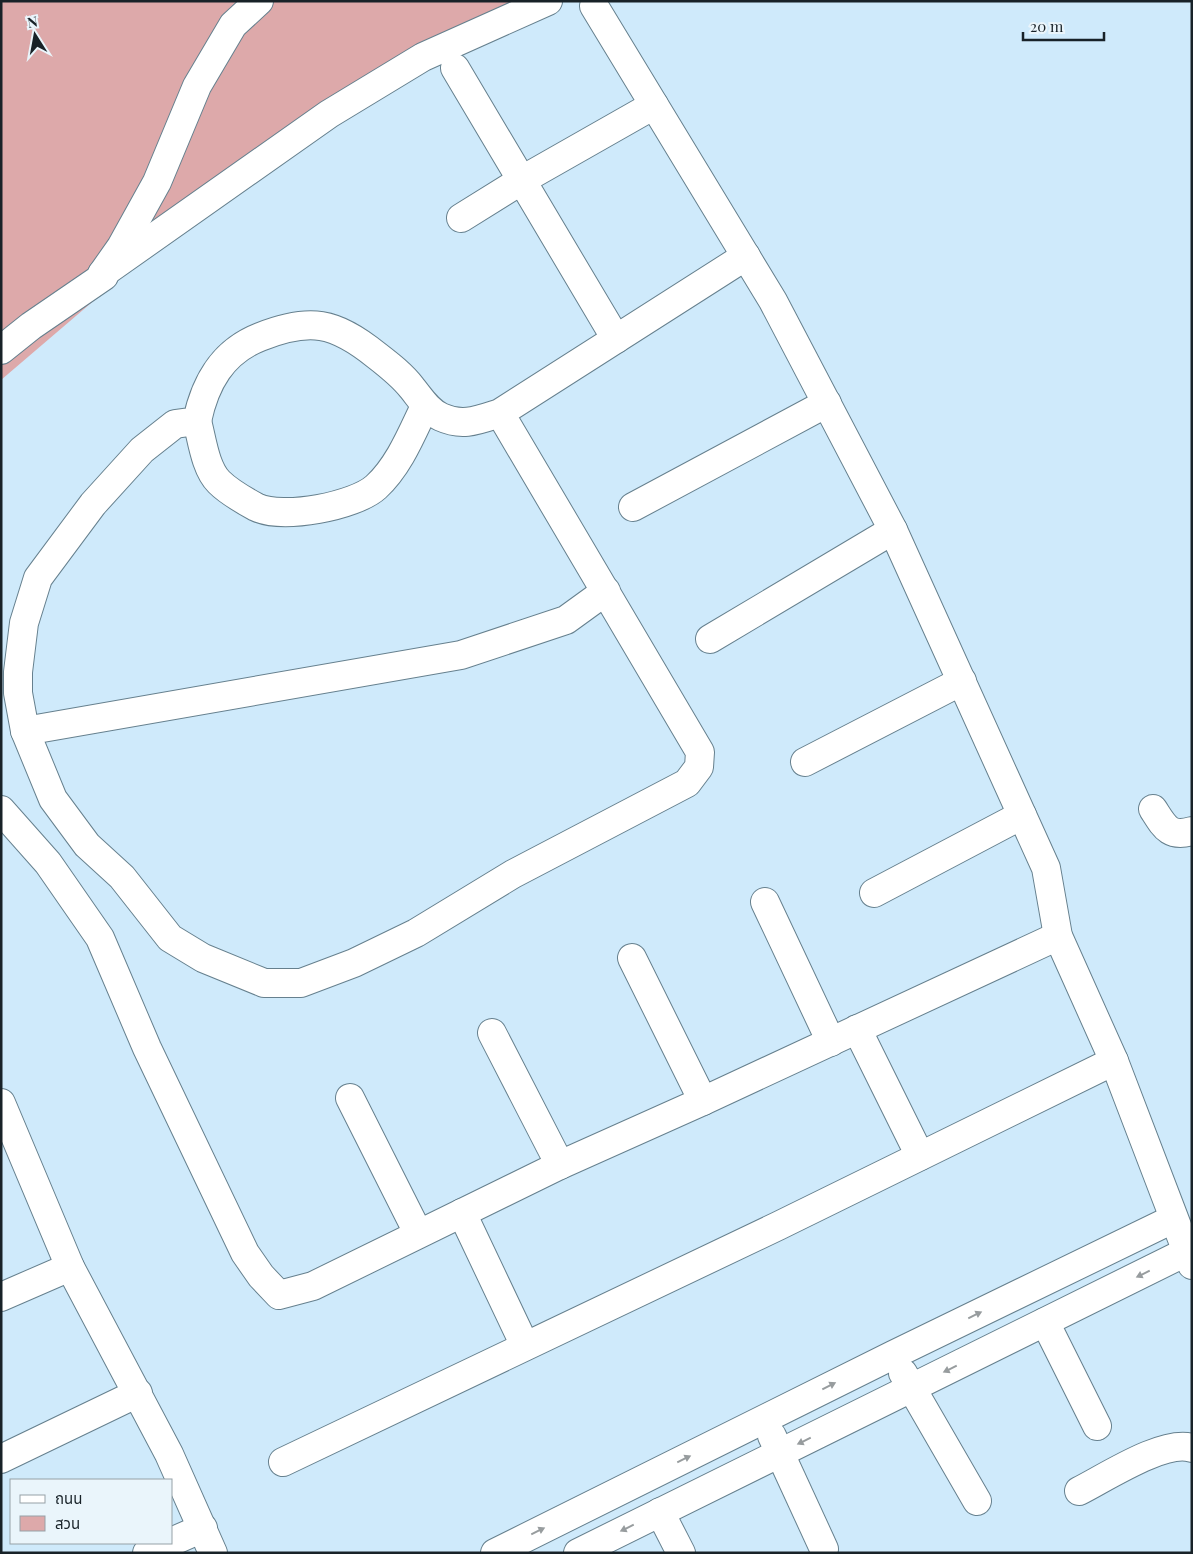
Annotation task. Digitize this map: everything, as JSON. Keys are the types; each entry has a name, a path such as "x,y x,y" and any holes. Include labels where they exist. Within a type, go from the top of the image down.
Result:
{"street":[{"path":"1,350 31,326 104,276 102,274 121,247 157,182 197,86 233,25 259,1"},
{"path":"102,274 328,114 423,57 548,1"},
{"path":"578,1553 1045,1322 1189,1258 1114,1061 1058,936 1046,868 893,530 773,301 594,6"},
{"path":"455,68 616,339"},
{"path":"461,218 522,180 654,105"},
{"path":"425,406 409,440 377,487 360,499 296,513 258,508 218,481 207,461 197,421 205,391 212,375 233,352 254,339 279,329 316,324 332,327 357,339 394,369 425,406 439,416 458,423 471,423 500,413 746,256"},
{"path":"633,507 827,403"},
{"path":"197,421 175,424 142,450 93,504 38,578 24,623 18,672 18,693 25,731 53,799 87,845 122,877 170,938 203,958 264,983 301,983 354,963 416,933 513,874 687,783 699,767 700,752 500,413"},
{"path":"710,639 893,530"},
{"path":"25,731 461,655 566,620 606,590"},
{"path":"805,762 962,681"},
{"path":"1153,809 1166,829 1181,834 1192,831"},
{"path":"1,810 48,863 100,938 147,1048 245,1253 261,1276 279,1295 313,1286 560,1165 703,1101 856,1028 1058,936"},
{"path":"874,893 1022,815"},
{"path":"765,902 830,1042"},
{"path":"632,958 703,1101"},
{"path":"856,1028 920,1156"},
{"path":"492,1033 560,1165"},
{"path":"283,1462 1114,1061"},
{"path":"350,1098 418,1234"},
{"path":"1,1103 9,1144 70,1267 138,1394 203,1528 213,1553"},
{"path":"462,1213 525,1346"},
{"path":"497,1552 893,1355 1173,1219"},
{"path":"1,1298 70,1267"},
{"path":"1045,1322 1097,1426"},
{"path":"893,1355 977,1500"},
{"path":"1,1459 138,1394"},
{"path":"764,1419 824,1549"},
{"path":"1079,1491 1160,1450 1183,1445 1192,1448"},
{"path":"635,1483 681,1553"},
{"path":"172,1541 203,1528"},
{"path":"147,1553 166,1544"}],"green space":[{"path":"1,1 532,1 501,15 166,239 1,380"}]}
